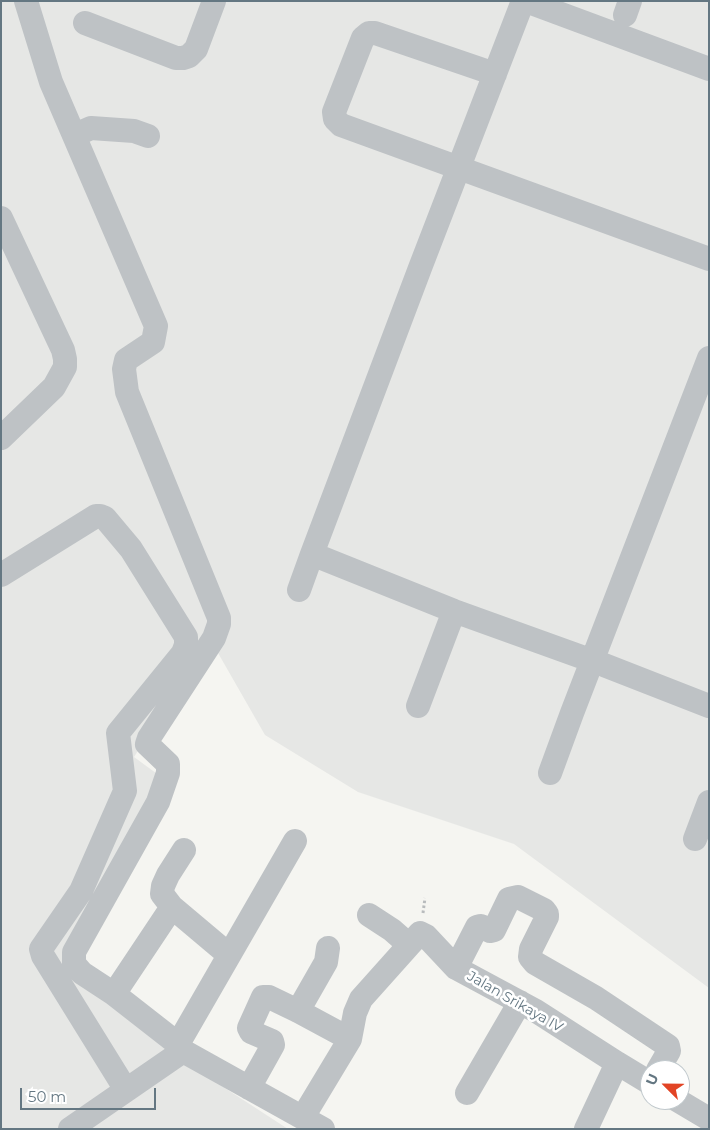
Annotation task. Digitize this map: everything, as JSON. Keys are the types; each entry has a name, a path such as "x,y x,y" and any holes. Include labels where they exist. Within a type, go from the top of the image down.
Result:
{"street":[{"path":"26,1 51,82 156,326 153,342 126,360 124,370 127,392 219,624 214,638 149,738 147,744 168,764 169,768 158,802 74,952 74,964 181,1048 323,1129"},
{"path":"85,23 176,58 183,58 190,56 196,49 214,1"},
{"path":"299,590 524,1 709,69"},
{"path":"495,74 375,33 370,33 363,38 334,112 335,119 341,124 709,258"},
{"path":"75,135 91,128 134,131 148,136"},
{"path":"1,218 63,350 65,359 65,367 54,386 1,438"},
{"path":"550,773 709,358"},
{"path":"1,575 96,516 100,516 105,518 131,549 186,637 183,653 118,733 125,791 81,891 41,949 43,956 126,1090"},
{"path":"312,554 454,611 709,706"},
{"path":"418,706 454,611"},
{"path":"695,839 709,802"},
{"path":"70,1129 126,1090 181,1048 229,955 295,841"},
{"path":"184,850 168,875 162,894 172,907 229,955"},
{"path":"456,968 477,927 481,926 493,931 509,899 518,897 544,910 547,914 546,920 529,953 532,960 596,998 668,1046 668,1054 664,1060"},
{"path":"114,994 172,907"},
{"name":"Jalan Srikaya IV","path":"369,915 392,930 415,939 426,936 456,968 520,1002 640,1077"},
{"path":"303,1117 350,1039 360,999 415,939"},
{"path":"298,1011 326,962 328,948"},
{"path":"249,1088 273,1046 272,1041 251,1032 249,1028 263,997 269,997 298,1011 350,1039"},
{"path":"467,1093 520,1002"},
{"path":"586,1129 617,1063"},
{"path":"690,1108 709,1119"}],"shaded area":[{"path":"1,1 709,1 709,988 514,844 358,792 265,735 210,639 134,757 175,787 62,963 191,1066 288,1129 1,1129"}]}
